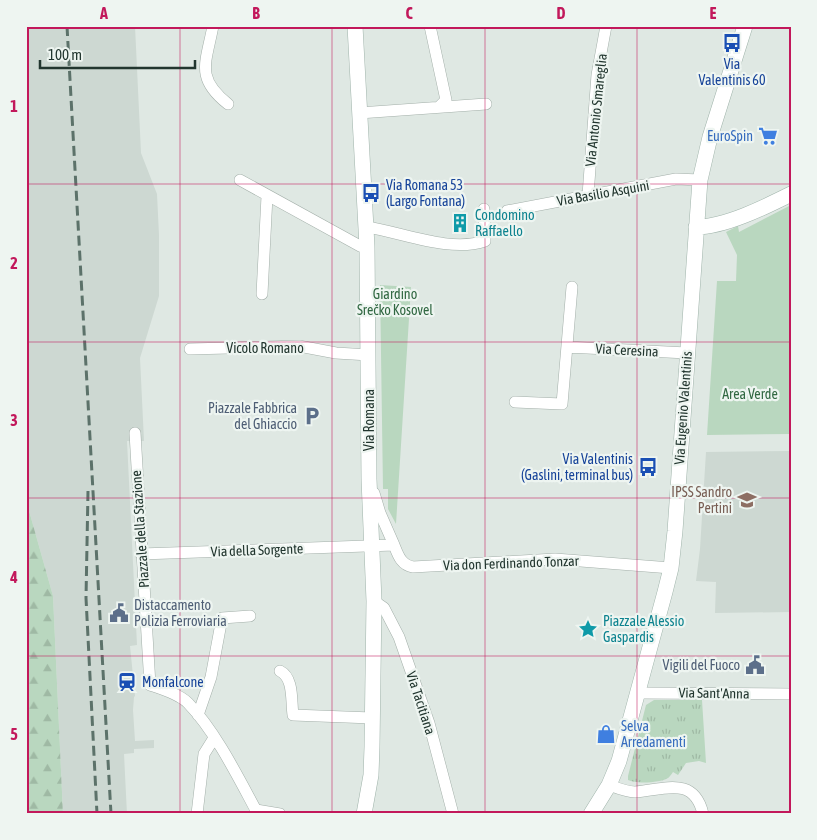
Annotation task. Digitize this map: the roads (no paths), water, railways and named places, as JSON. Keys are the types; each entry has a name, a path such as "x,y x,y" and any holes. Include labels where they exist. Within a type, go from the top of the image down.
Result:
{"street":[{"path":"213,26 205,68 206,78 216,95 228,104"},
{"name":"Via Romana","path":"354,26 367,246 370,480 374,601 371,775 364,814"},
{"path":"430,26 446,100 439,107"},
{"name":"Via Antonio Smareglia","path":"588,195 597,75 606,26"},
{"name":"Via Eugenio Valentinis","path":"591,814 609,785 619,761 670,568 675,531 686,353 700,180 710,137 745,26"},
{"path":"359,113 486,104"},
{"name":"Via Basilio Asquini","path":"507,211 676,179 700,180"},
{"path":"240,180 360,246 367,246"},
{"path":"696,227 703,227 739,217 791,194"},
{"path":"262,294 267,196"},
{"path":"366,227 449,244 478,243 485,240 484,209"},
{"path":"515,402 562,404 572,287"},
{"name":"Vicolo Romano","path":"190,349 299,346 336,353 368,355"},
{"name":"Via Ceresina","path":"567,347 686,353"},
{"name":"Piazzale della Stazione","path":"135,433 150,685 166,690 187,702 198,716"},
{"name":"Via don Ferdinando Tonzar","path":"370,480 380,513 402,562 407,566 555,559 670,568"},
{"path":"372,546 394,545"},
{"name":"Via della Sorgente","path":"141,554 372,546"},
{"name":"Via Tacitiana","path":"374,601 384,608 399,637 429,723 453,814"},
{"path":"250,616 222,618 211,677 198,716 214,738 257,812 280,814"},
{"path":"280,671 286,674 289,680 293,714 372,718"},
{"name":"Via Sant'Anna","path":"638,693 791,694"},
{"path":"197,814 204,754 214,738"},
{"path":"609,785 633,792 680,787 690,791 697,798 703,814"}],"railway":[{"path":"67,26 111,814"},
{"path":"88,491 86,598 97,814"}],"place":[{"name":"Via Valentinis 60","path":"732,43"},
{"name":"EuroSpin","path":"768,136"},
{"name":"Via Romana 53 (Largo Fontana)","path":"371,193"},
{"name":"Condomino Raffaello","path":"460,223"},
{"name":"Piazzale Fabbrica del Ghiaccio","path":"312,416"},
{"name":"Via Valentinis (Gaslini, terminal bus)","path":"648,467"},
{"name":"IPSS Sandro Pertini","path":"747,500"},
{"name":"Distaccamento Polizia Ferroviaria","path":"119,613"},
{"name":"Piazzale Alessio Gaspardis","path":"588,629"},
{"name":"Vigili del Fuoco","path":"755,665"},
{"name":"Monfalcone","path":"127,682"},
{"name":"Selva Arredamenti","path":"606,734"}],"park label":[{"name":"Giardino Srečko Kosovel","path":"395,302"},
{"name":"Area Verde","path":"750,394"}]}
